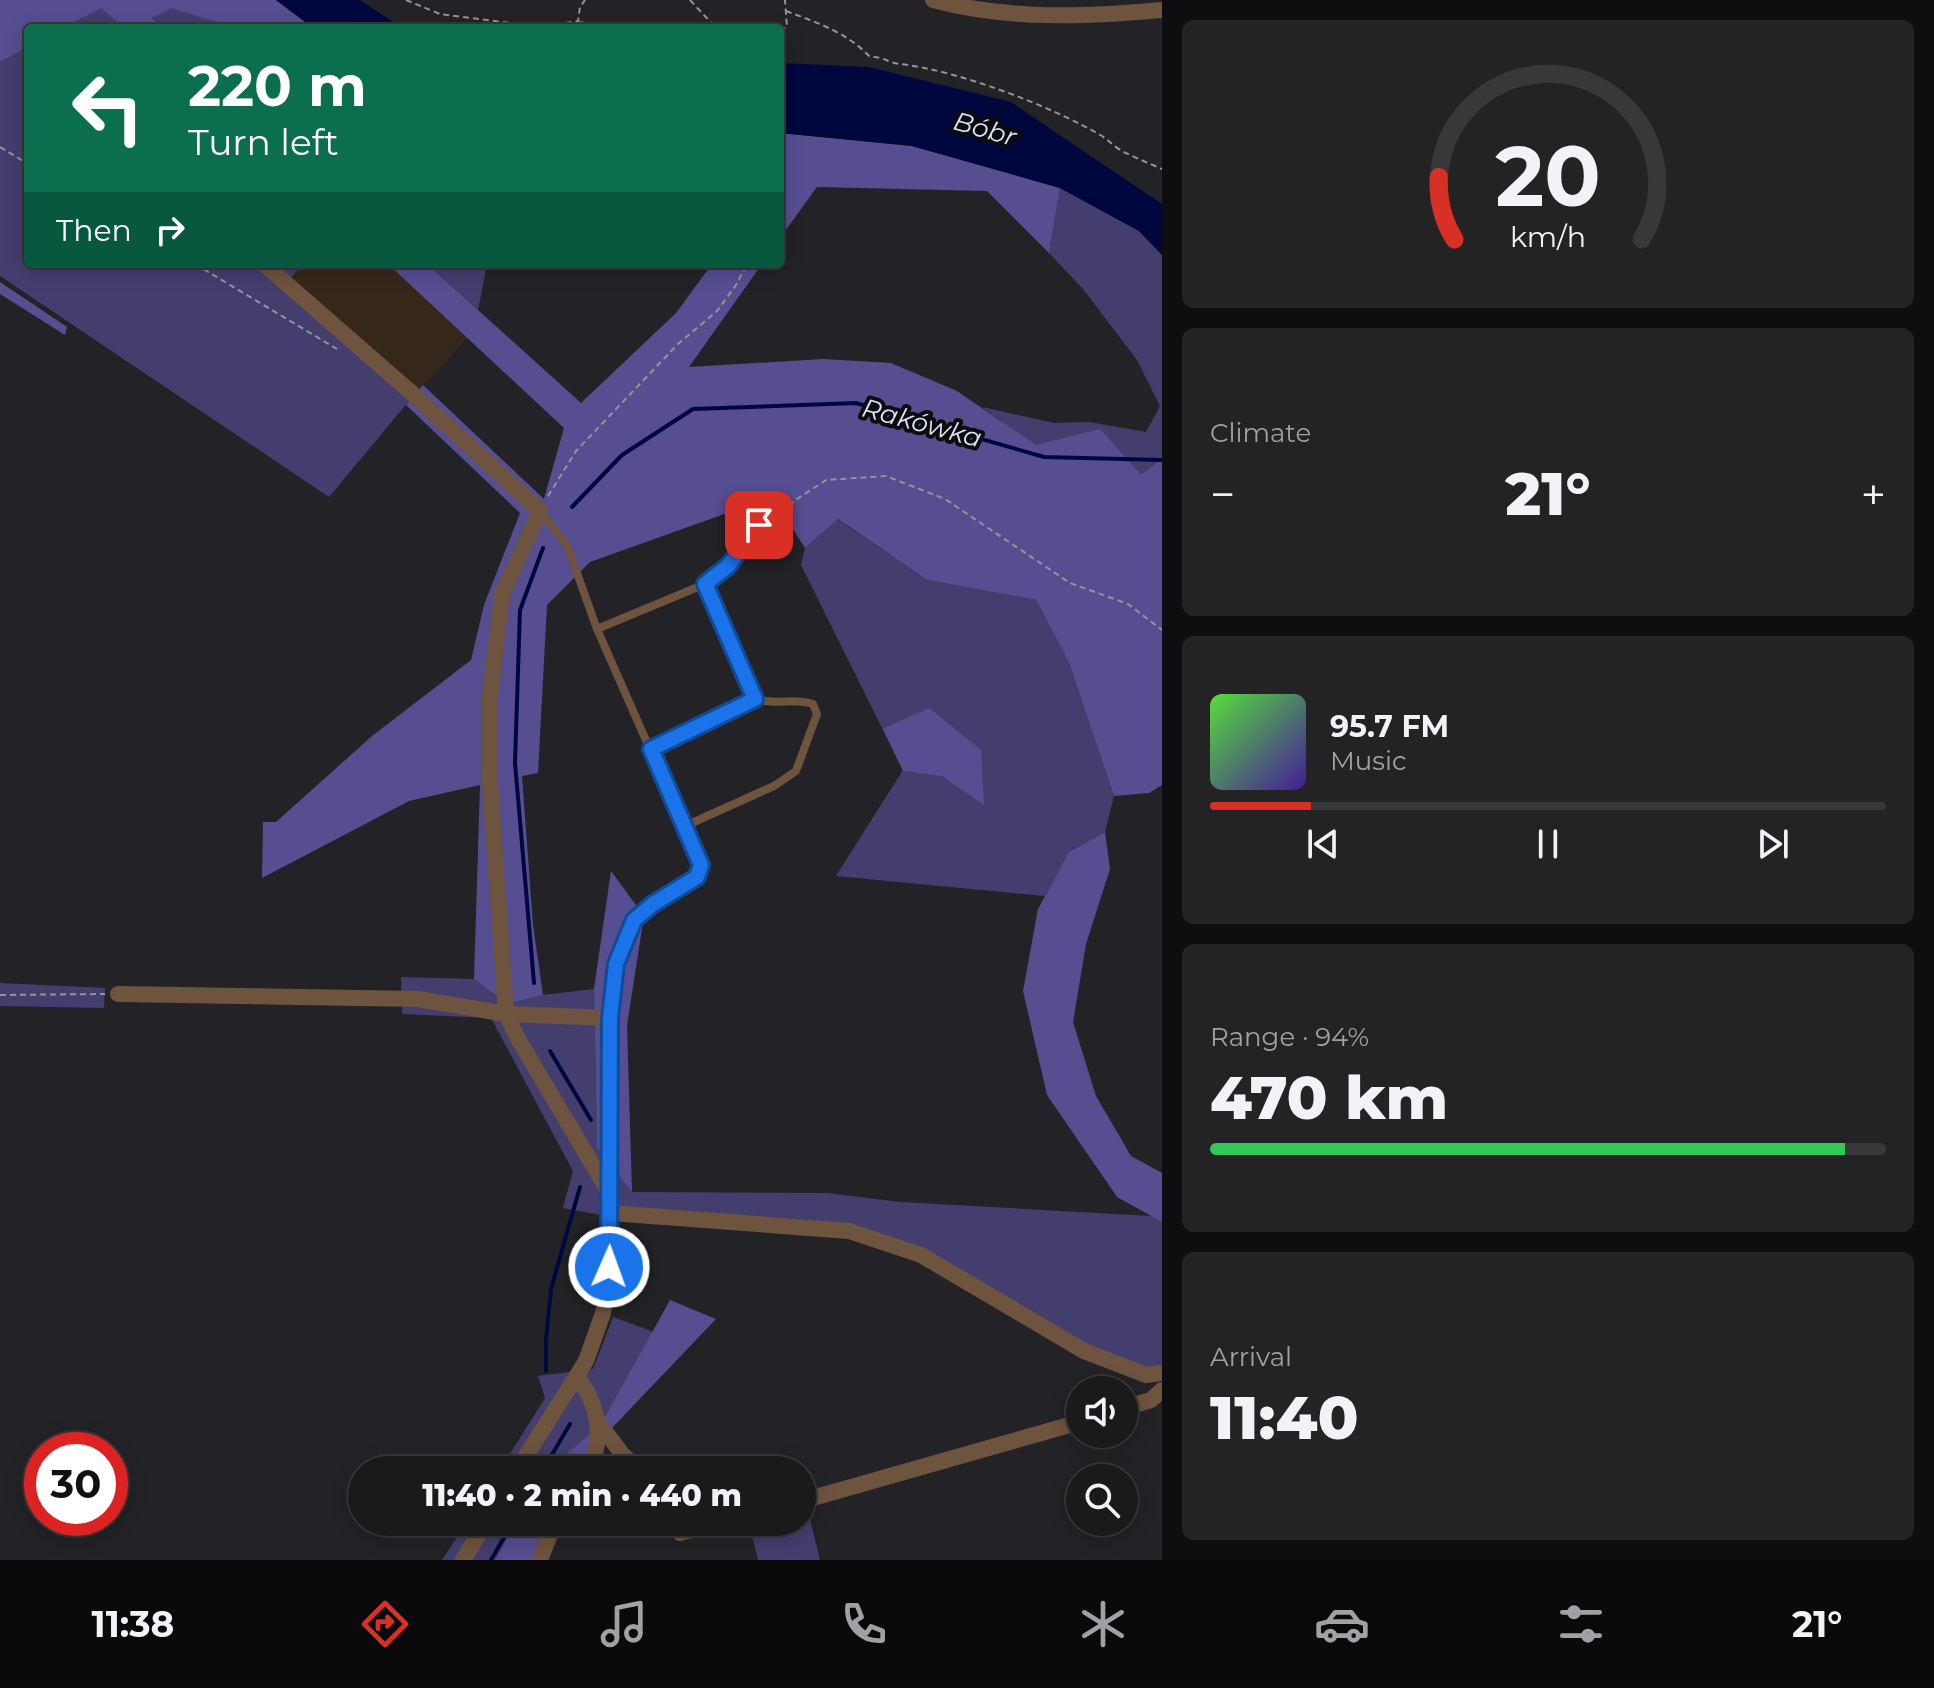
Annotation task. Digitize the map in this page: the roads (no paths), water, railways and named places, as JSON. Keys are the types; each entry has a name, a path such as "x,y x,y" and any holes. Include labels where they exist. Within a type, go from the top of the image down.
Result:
{"street":[{"path":"933,0 1082,16 1162,10"},
{"path":"269,268 540,511 502,594 489,705 490,782 506,1014 524,1050 610,1194"},
{"path":"526,1456 586,1361 608,1288 611,1213 610,1018 616,964 634,920 653,904 683,887"},
{"path":"118,994 418,999 506,1014 610,1018"},
{"path":"611,1213 849,1231 921,1255 1084,1351 1146,1375 1162,1373"},
{"path":"577,1377 588,1391 598,1422 595,1456"},
{"path":"1138,1404 1151,1400 1162,1390"},
{"path":"598,1422 623,1455"},
{"path":"816,1497 1066,1426"},
{"path":"606,1456 623,1455"},
{"path":"463,1560 478,1536"},
{"path":"540,1560 549,1536"}],"lane":[{"path":"540,511 567,545 597,629 701,865 697,877 683,887"},
{"path":"597,629 705,584 728,566 759,525 781,511"},
{"path":"705,584 755,699"},
{"path":"651,749 755,699 771,704 800,700 813,704 817,714 796,771 774,786 685,826"}],"water":[{"path":"276,0 360,0 396,24 308,24"},
{"name":"Bóbr","path":"784,63 869,67 1011,102 1162,204 1162,255 1139,231 1060,188 912,146 784,133"}],"waterway":[{"name":"Rakówka","path":"572,507 622,455 693,409 856,403 1044,457 1162,460"},
{"name":"Rakówka","path":"534,983 515,763 520,610 543,548"},
{"name":"Rakówka","path":"550,1051 591,1120"},
{"name":"Rakówka","path":"546,1371 551,1289 580,1187"},
{"name":"Rakówka","path":"551,1456 570,1424"},
{"name":"Rakówka","path":"491,1560 505,1536"}]}
